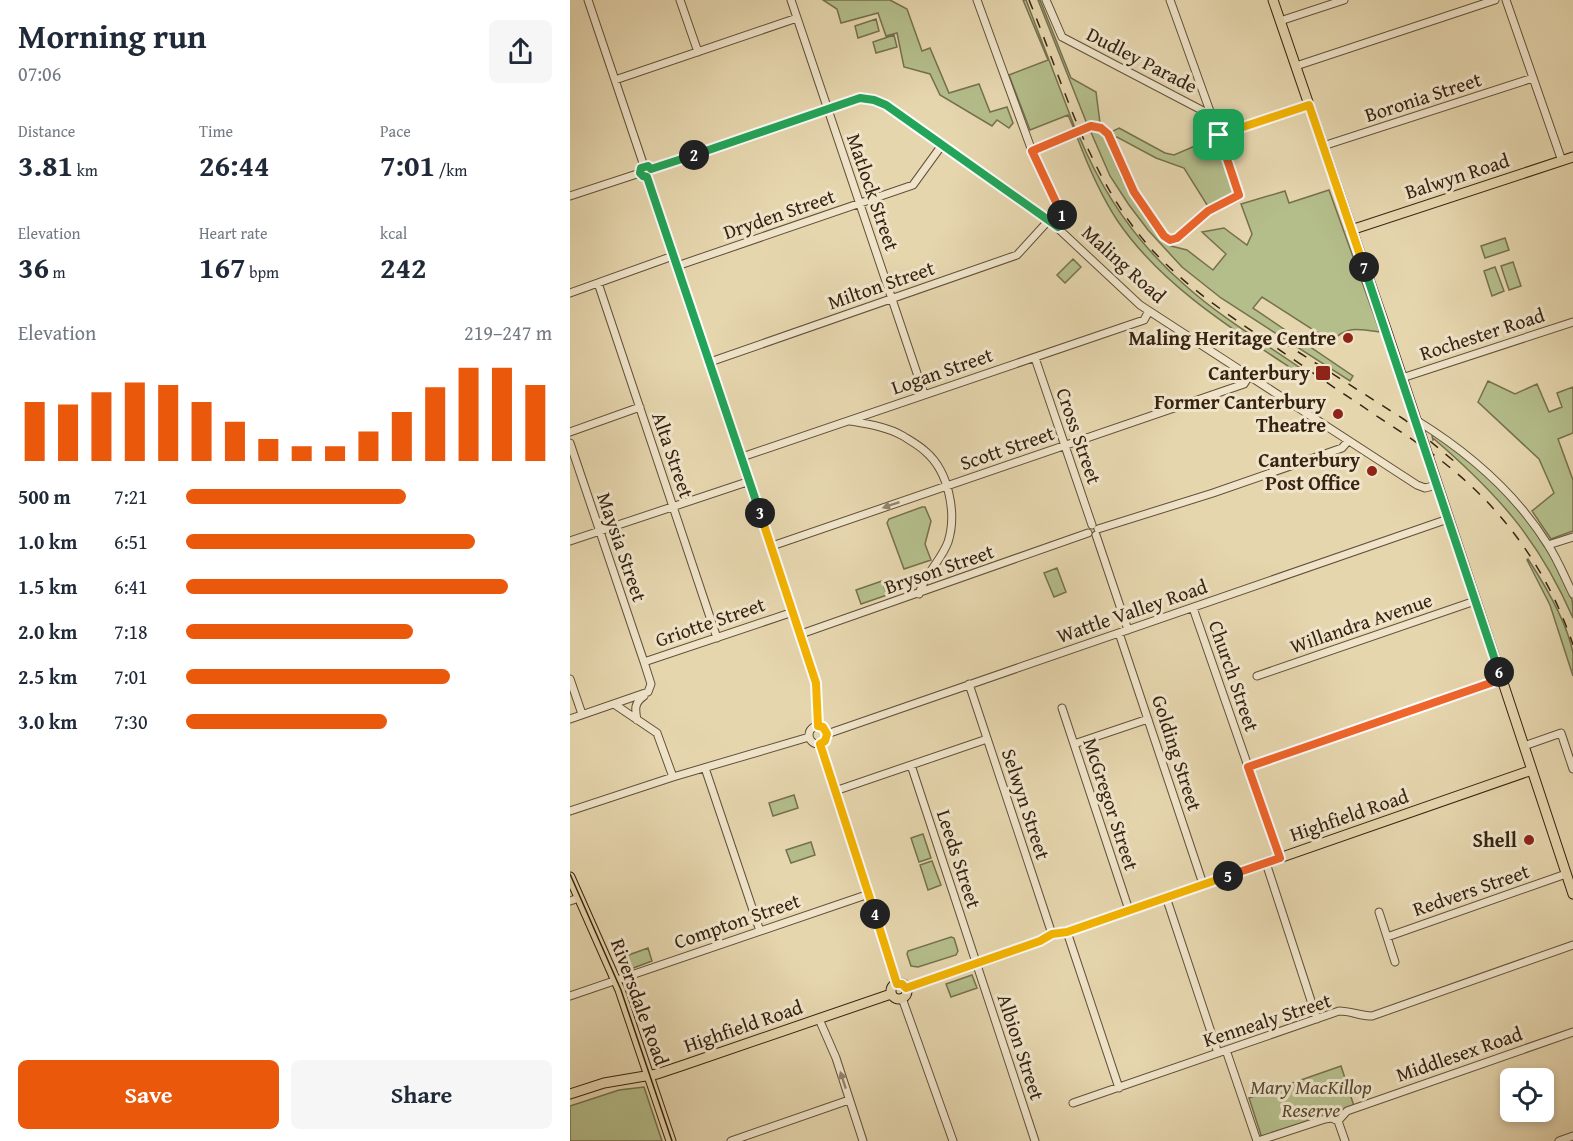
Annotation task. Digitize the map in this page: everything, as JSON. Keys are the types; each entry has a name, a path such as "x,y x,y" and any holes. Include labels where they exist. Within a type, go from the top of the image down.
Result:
{"main road":[{"path":"1273,0 1402,378 1573,894"},
{"name":"Balwyn Road","path":"1351,230 1573,157"},
{"name":"Highfield Road","path":"906,988 1040,941 1052,934 1067,932 1532,770"},
{"name":"Riversdale Road","path":"570,878 575,899 616,980 671,1141"},
{"path":"897,984 902,984 906,988 906,995 902,998 895,998 891,994 892,987 897,984"},
{"name":"Highfield Road","path":"570,1094 604,1083 657,1074 891,994"}],"street":[{"path":"588,0 801,634 816,683 818,726"},
{"path":"680,0 698,52"},
{"name":"Matlock Street","path":"791,0 924,394"},
{"path":"977,0 1032,151 1062,212 1063,221 1058,227"},
{"name":"Dudley Parade","path":"1046,0 1062,37 1211,115"},
{"path":"1032,151 1091,126 1101,128 1108,134 1134,192 1164,236 1170,240 1177,238 1208,211 1239,195 1170,0"},
{"path":"1280,21 1344,0"},
{"path":"1296,66 1495,0"},
{"path":"1506,0 1562,160"},
{"path":"615,80 797,18"},
{"name":"Boronia Street","path":"1323,146 1533,78"},
{"name":"Maling Road","path":"570,196 860,98 874,100 886,105 1049,220 1140,305 1417,485 1425,488 1437,485"},
{"path":"1219,135 1309,105"},
{"name":"Dryden Street","path":"677,266 913,185 942,146"},
{"name":"Milton Street","path":"710,362 1017,255 1049,220"},
{"path":"570,292 673,255"},
{"name":"Alta Street","path":"598,283 717,638"},
{"name":"Logan Street","path":"742,457 1143,320 1149,311"},
{"name":"Rochester Road","path":"1402,378 1573,322"},
{"name":"Cross Street","path":"1035,358 1128,630"},
{"name":"Scott Street","path":"772,546 1244,384 1250,376"},
{"path":"570,432 640,407"},
{"path":"873,412 871,420 876,426"},
{"path":"1416,420 1477,462 1506,490 1548,545 1573,594"},
{"path":"848,421 876,426 902,435 927,452 947,486 951,516 948,541 939,561 921,585 919,594"},
{"path":"1423,443 1428,434 1437,433"},
{"name":"Bryson Street","path":"801,634 1093,531 1213,493 1342,448 1348,441"},
{"name":"Maysia Street","path":"570,443 644,662"},
{"path":"570,541 750,481"},
{"name":"Wattle Valley Road","path":"827,734 1448,519"},
{"path":"1548,545 1573,537"},
{"name":"Willandra Avenue","path":"1257,676 1475,601"},
{"name":"Church Street","path":"1193,608 1280,858"},
{"name":"Griotte Street","path":"648,692 651,684 644,662 794,612"},
{"name":"Golding Street","path":"1119,633 1203,884"},
{"path":"570,679 582,714"},
{"path":"1248,767 1502,679"},
{"name":"Selwyn Street","path":"969,684 1052,934"},
{"path":"570,719 648,692"},
{"path":"638,720 635,710 637,701 648,692"},
{"path":"614,704 657,733 673,777"},
{"name":"McGregor Street","path":"1062,708 1129,910"},
{"path":"1074,744 1148,719"},
{"path":"818,726 823,727 827,734 825,741 820,744 814,743 809,737 811,730 818,726"},
{"path":"1524,746 1561,733 1573,769"},
{"path":"570,811 673,777 809,737"},
{"path":"835,791 987,739"},
{"path":"820,744 897,984"},
{"name":"Leeds Street","path":"911,765 976,964"},
{"path":"705,768 760,931"},
{"path":"1266,863 1317,1019"},
{"name":"Redvers Street","path":"1387,937 1566,874"},
{"name":"Compton Street","path":"570,996 869,894"},
{"path":"1166,897 1218,1053"},
{"path":"1379,912 1395,962"},
{"path":"1067,932 1119,1088"},
{"name":"Kennealy Street","path":"1073,1103 1339,1011 1372,1016 1573,945"},
{"name":"Albion Street","path":"976,964 1035,1141"},
{"path":"902,998 953,1141"},
{"path":"819,1019 836,1058 863,1141"},
{"name":"Middlesex Road","path":"1258,1141 1325,1119 1332,1118 1338,1121 1347,1111 1573,1032"},
{"path":"1226,1050 1258,1141"},
{"path":"731,1141 849,1100"},
{"path":"1338,1121 1345,1141"},
{"path":"1559,1141 1573,1136"}],"green space":[{"path":"823,0 890,0 907,9 922,51 930,48 949,93 979,84 990,112 1007,107 1013,123 1009,128 997,120 992,126 940,95 930,74 904,67 897,33 886,36 878,13 841,23 837,9"},
{"path":"1023,0 1026,0 1074,129 1068,115 1030,130 1009,75 1048,60"},
{"path":"1038,0 1040,0 1071,78 1096,92 1100,123 1087,124"},
{"path":"876,19 879,31 858,38 855,26"},
{"path":"894,35 897,47 876,53 873,42"},
{"path":"1119,128 1165,153 1174,155 1216,137 1235,196 1209,208 1184,168 1156,158 1117,137 1114,138 1111,132"},
{"path":"1090,130 1101,130 1122,179 1164,239 1171,246 1187,250 1213,270 1226,254 1202,232 1224,228 1247,245 1252,234 1241,204 1285,191 1289,203 1329,190 1380,332 1360,329 1347,331 1332,342 1262,297 1253,308 1353,376 1350,381 1221,298 1182,267 1148,230 1110,176"},
{"path":"1079,136 1111,198 1153,254 1215,310 1306,372 1303,376 1202,307 1155,266 1135,244 1111,210 1090,169 1077,137"},
{"path":"1505,238 1509,250 1485,258 1481,246"},
{"path":"1073,259 1081,267 1065,283 1057,275"},
{"path":"1513,262 1521,286 1509,290 1501,266"},
{"path":"1495,267 1504,291 1492,296 1484,271"},
{"path":"1488,381 1515,394 1537,384 1549,412 1562,407 1557,393 1573,387 1573,433 1558,439 1573,480 1573,531 1551,539 1532,511 1554,493 1539,459 1478,402"},
{"path":"1435,435 1493,481 1534,529 1566,583 1572,600 1573,618 1546,565 1515,520 1478,479 1433,440 1432,436"},
{"path":"925,507 931,521 925,544 931,560 904,569 887,523 889,519"},
{"path":"1528,559 1548,592 1566,629 1573,653 1573,676 1550,605"},
{"path":"1057,568 1066,592 1054,597 1044,573"},
{"path":"882,581 887,595 861,604 856,590"},
{"path":"794,795 798,808 773,816 769,803"},
{"path":"923,834 931,858 919,862 911,838"},
{"path":"811,842 815,855 791,863 786,850"},
{"path":"932,861 941,885 928,890 920,865"},
{"path":"954,938 958,951 956,955 918,967 911,966 908,951"},
{"path":"648,948 652,961 628,970 623,957"},
{"path":"972,975 977,988 951,997 946,984"},
{"name":"Mary MacKillop Reserve","path":"1341,1066 1354,1106 1262,1138 1249,1098"},
{"path":"644,1087 662,1141 570,1141 570,1106 619,1090"}],"tram line":[{"path":"570,874 621,990 672,1141"}],"railway":[{"path":"1029,0 1067,100 1096,165 1132,225 1155,253 1181,278 1222,310 1415,442 1469,484 1507,524 1524,546 1552,594 1573,645"},
{"path":"1281,341 1405,420 1455,462"}],"place":[{"name":"Maling Heritage Centre","path":"1348,338"},
{"name":"Canterbury","path":"1323,373"},
{"name":"Former Canterbury Theatre","path":"1338,414"},
{"name":"Canterbury Post Office","path":"1372,471"},
{"name":"Shell","path":"1529,840"}],"route":[{"path":"860,98 886,105 1058,227 1063,221 1062,212 1032,151 1091,126 1101,128 1108,134 1134,192 1164,236 1170,240 1177,238 1208,211 1239,195 1219,135 1309,105 1502,679 1248,767 1280,858 1067,932 1052,934 1040,941 906,988 900,983 897,984 820,744 827,739 827,734 823,727 818,726 816,683 794,612 647,177 641,175 640,170 646,166 651,169 860,98"}]}
